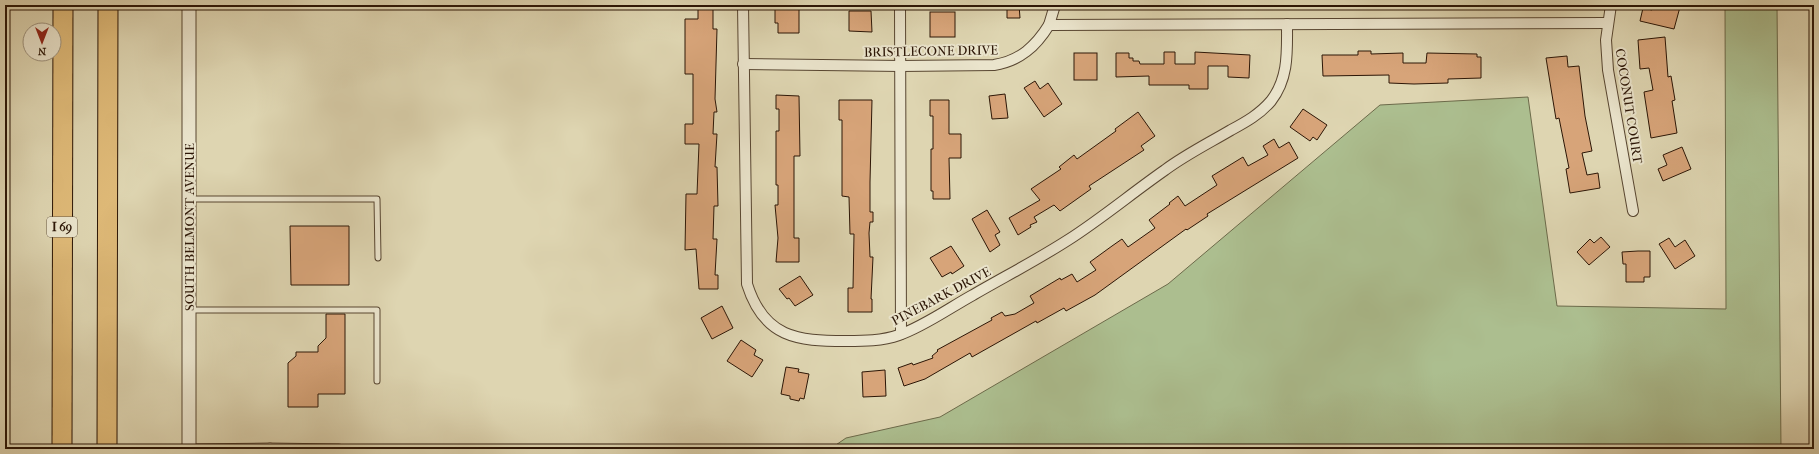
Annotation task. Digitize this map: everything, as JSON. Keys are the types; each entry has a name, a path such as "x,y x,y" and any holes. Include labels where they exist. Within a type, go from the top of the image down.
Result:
{"highway":[{"name":"I 69","path":"62,449 63,5"},
{"path":"107,449 108,5"}],"street":[{"name":"SOUTH BELMONT AVENUE","path":"189,5 189,448"},
{"name":"PINEBARK DRIVE","path":"743,5 747,284 756,307 762,316 784,333 804,340 870,341 901,334 1068,240 1166,168 1262,111 1275,95 1286,70 1287,24"},
{"path":"900,5 901,334"},
{"path":"1054,5 1049,25 1608,23"},
{"name":"COCONUT COURT","path":"1611,5 1606,40 1608,70 1633,211"},
{"name":"BRISTLECONE DRIVE","path":"743,64 981,66 1005,63 1024,54 1036,44 1049,25"}],"lane":[{"path":"189,198 377,198 378,258"},
{"path":"189,310 377,310 377,381"},
{"path":"189,448 338,447 350,449"}],"green space":[{"path":"1725,5 1777,5 1781,449 830,449 846,438 940,417 1168,284 1380,105 1528,97 1557,306 1726,309"}],"building":[{"path":"698,5 713,5 713,29 717,29 715,99 717,112 714,112 713,134 717,134 715,167 717,167 718,206 714,206 713,239 717,239 715,275 718,275 718,289 699,289 696,249 685,250 686,194 697,194 699,144 685,144 685,124 693,124 693,74 685,74 685,19 698,19"},
{"path":"1007,5 1019,5 1020,18 1007,18"},
{"path":"1653,5 1680,7 1674,29 1640,21 1643,8 1652,10"},
{"path":"775,9 799,9 799,33 778,33 778,23 775,23"},
{"path":"849,11 871,11 872,32 849,31"},
{"path":"930,12 955,12 955,37 930,37"},
{"path":"1665,37 1668,77 1671,76 1675,100 1672,101 1677,133 1651,138 1644,92 1653,90 1649,68 1640,69 1638,40"},
{"path":"1358,51 1371,51 1371,54 1403,53 1403,63 1426,63 1427,53 1477,54 1477,57 1481,57 1481,78 1448,79 1448,83 1414,84 1389,83 1389,75 1323,76 1322,55 1358,55"},
{"path":"1164,52 1175,52 1175,64 1195,64 1195,52 1250,55 1249,78 1228,77 1228,66 1208,66 1208,89 1189,89 1189,85 1149,85 1149,76 1116,77 1116,53 1129,53 1129,58 1133,58 1133,61 1139,61 1140,64 1164,64"},
{"path":"1074,53 1097,53 1097,80 1074,80"},
{"path":"1567,56 1568,67 1579,66 1585,116 1592,151 1582,153 1587,175 1598,173 1600,188 1570,193 1566,169 1569,168 1559,118 1556,119 1546,58"},
{"path":"1035,81 1040,89 1048,83 1062,104 1044,117 1024,88"},
{"path":"1005,94 1008,118 992,119 989,96"},
{"path":"776,95 799,96 800,156 794,156 794,238 799,238 799,262 776,262 778,238 775,205 778,205 778,185 776,185 776,131 779,131 779,109 776,109"},
{"path":"839,100 872,100 870,212 873,212 873,222 870,222 869,233 870,257 873,257 871,299 872,312 848,312 848,288 853,288 854,234 850,234 849,197 842,196 842,120 839,120"},
{"path":"930,100 949,100 949,134 961,134 961,158 949,158 950,199 933,199 933,191 931,191 933,116 930,116"},
{"path":"1303,109 1327,125 1317,140 1313,137 1310,141 1290,127"},
{"path":"1138,112 1155,136 1141,146 1144,150 1089,186 1091,189 1060,211 1054,205 1034,217 1037,222 1030,225 1031,227 1018,235 1009,218 1040,200 1031,189 1061,169 1059,167 1074,155 1077,159 1116,131 1115,129"},
{"path":"1274,139 1279,148 1289,142 1298,158 1207,214 1208,216 1187,230 1186,229 1095,295 1066,311 1064,308 1037,323 1036,321 972,357 970,353 925,379 904,386 898,368 912,363 913,365 933,358 932,356 938,351 937,350 992,320 991,318 1002,312 1005,316 1015,314 1034,303 1030,296 1060,278 1061,280 1072,274 1077,282 1096,270 1090,262 1122,239 1128,247 1155,228 1149,220 1178,196 1185,206 1217,185 1212,176 1243,157 1248,166 1268,155 1263,146"},
{"path":"1682,147 1691,169 1663,181 1658,169 1667,165 1663,155"},
{"path":"987,210 1000,232 995,235 1000,245 990,252 972,219"},
{"path":"290,226 349,226 349,285 291,285"},
{"path":"1601,237 1610,247 1589,265 1577,252 1590,239 1594,243"},
{"path":"1669,238 1675,247 1685,240 1695,256 1675,269 1659,244"},
{"path":"951,246 964,266 952,274 951,272 942,277 930,258"},
{"path":"1650,251 1650,277 1644,277 1644,282 1626,282 1626,264 1623,264 1622,252"},
{"path":"800,276 813,295 795,306 779,289"},
{"path":"722,306 733,328 712,339 701,318"},
{"path":"326,314 345,314 345,394 318,394 318,407 288,407 288,363 296,356 296,352 318,352 318,346 326,338"},
{"path":"741,340 756,350 754,355 763,360 752,377 727,361"},
{"path":"786,367 799,369 798,372 809,374 804,399 800,398 799,401 790,399 790,396 781,394"},
{"path":"885,370 886,396 863,397 862,372"}]}
